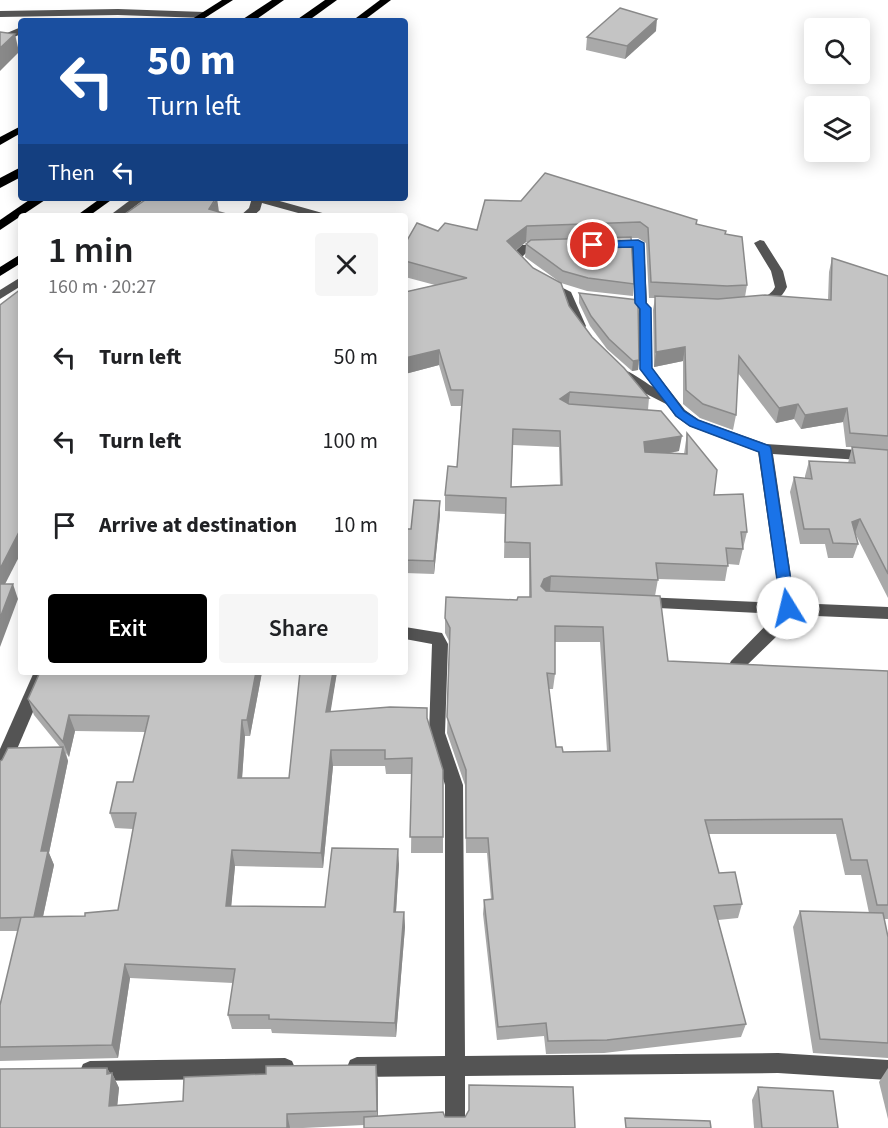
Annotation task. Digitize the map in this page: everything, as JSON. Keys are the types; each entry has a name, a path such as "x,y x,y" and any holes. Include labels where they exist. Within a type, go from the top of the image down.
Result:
{"highway":[{"path":"251,18 279,0"},
{"path":"305,18 332,0"},
{"path":"0,184 18,173"},
{"path":"19,213 36,201"},
{"path":"0,226 18,213"}],"main road":[{"path":"199,18 228,0"},
{"path":"361,18 386,0"},
{"path":"0,142 18,131"},
{"path":"86,213 104,201"},
{"path":"0,272 18,260"}],"street":[{"path":"0,14 165,10 204,15"},
{"path":"44,18 53,14"},
{"path":"0,40 18,31"},
{"path":"120,213 136,201"},
{"path":"270,201 312,213"},
{"path":"604,245 638,243 641,303 645,308 646,369 680,414 694,423 765,449 888,458"},
{"path":"750,304 768,300 782,290 783,283 760,243"},
{"path":"560,246 526,247 514,257 538,279 572,295 576,320 590,339"},
{"path":"0,295 18,283"},
{"path":"612,363 628,379 673,402"},
{"path":"673,421 694,423"},
{"path":"737,666 782,623 788,608 765,449"},
{"path":"633,603 888,612"},
{"path":"408,633 435,637 440,644 437,733 454,785 453,1066 455,1128"},
{"path":"0,765 41,675"},
{"path":"335,1067 778,1064 888,1070"},
{"path":"70,1071 301,1068"}],"building":[{"path":"620,8 657,19 627,46 587,37"},
{"path":"0,32 15,34 0,48"},
{"path":"545,173 697,220 696,224 726,231 725,234 742,237 747,285 727,286 651,282 648,228 640,222 527,226 507,241 533,268 561,283 569,306 592,337 624,368 649,398 570,392 560,399 569,404 661,411 682,436 644,442 645,452 687,454 687,433 717,470 714,495 743,494 747,532 741,532 743,549 726,548 728,566 656,563 658,580 551,576 544,579 541,586 546,591 660,596 668,661 888,671 888,905 877,905 867,860 851,860 842,819 705,820 719,873 735,872 742,904 714,906 746,1024 607,1040 548,1041 546,1023 498,1027 484,900 493,899 488,838 466,838 466,770 447,717 450,628 445,618 446,597 517,600 518,597 531,597 530,543 505,542 506,498 445,495 448,466 457,467 463,390 451,390 439,350 408,357 408,291 467,278 408,262 408,239 417,223 438,231 445,223 477,230 485,200 521,201","holes":["513,429 560,431 562,485 511,487","555,626 603,627 610,751 563,752 562,747 556,747 547,673 555,674"]},
{"path":"144,201 214,201 209,209 223,213 126,213"},
{"path":"631,237 634,284 588,278 563,271 526,244 531,240"},
{"path":"832,258 888,276 888,436 850,433 847,408 805,415 798,404 779,408 739,356 736,415 703,404 686,390 685,347 656,352 655,296 718,299 765,295 831,300"},
{"path":"18,291 18,534 0,569 0,305"},
{"path":"579,293 638,300 639,360 633,361 609,339 591,316"},
{"path":"852,447 888,450 888,574 860,519 852,522 858,544 833,543 829,529 804,529 794,477 812,479 809,461 855,463"},
{"path":"414,500 440,501 434,561 408,560 408,529 411,529"},
{"path":"0,584 13,584 0,618"},
{"path":"39,675 255,675 247,720 242,720 238,778 289,778 300,675 332,675 326,712 390,707 427,708 427,718 443,770 443,837 410,837 412,758 385,759 385,750 331,750 321,853 232,850 226,906 325,907 332,848 398,849 394,912 404,912 395,1023 269,1019 269,1015 228,1015 235,969 125,964 112,1045 0,1047 0,1005 21,917 85,916 85,913 118,910 136,813 110,813 117,782 133,782 149,716 69,715 63,742 28,699"},
{"path":"63,747 41,851 48,851 34,917 0,918 0,761 8,748"},
{"path":"800,911 883,913 888,937 888,1043 820,1039"},
{"path":"376,1065 377,1111 287,1114 287,1128 0,1128 0,1069 107,1068 107,1074 112,1073 109,1106 183,1101 184,1077 266,1074 266,1066"},
{"path":"469,1085 573,1087 575,1128 364,1128 364,1117 443,1112 445,1117 465,1117 469,1110"},
{"path":"758,1087 833,1091 838,1128 762,1128"},
{"path":"625,1118 710,1121 711,1128 626,1128"}],"route":[{"path":"593,245 638,243 641,303 645,308 646,369 680,414 694,423 765,449 788,608"}]}
